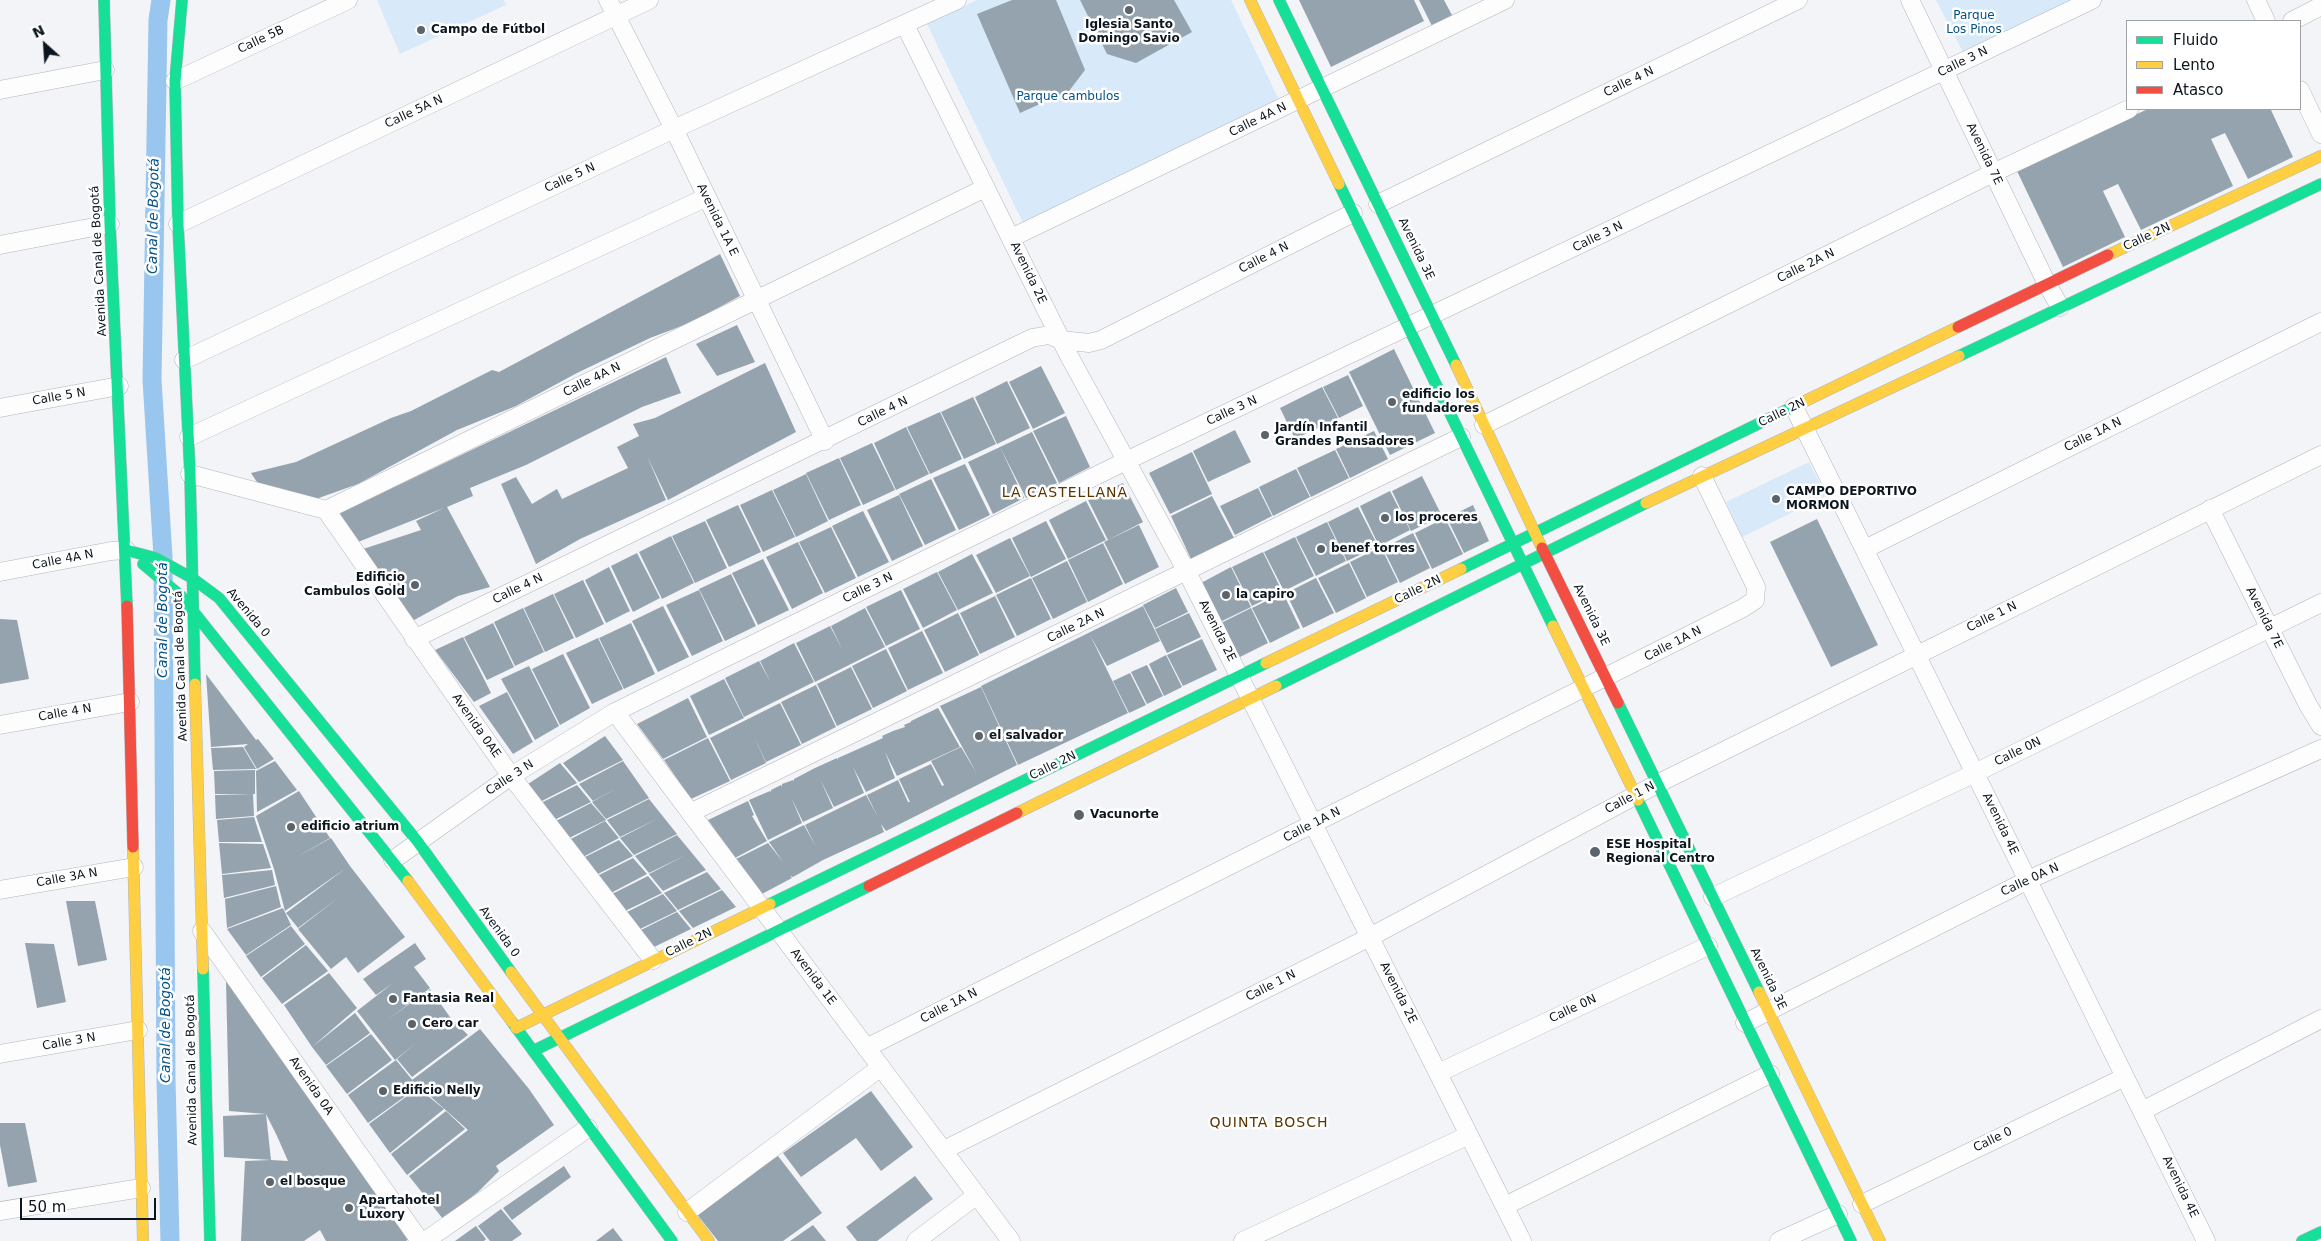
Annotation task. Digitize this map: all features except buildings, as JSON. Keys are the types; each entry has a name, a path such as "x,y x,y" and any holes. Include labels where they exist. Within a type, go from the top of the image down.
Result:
{"street":[{"name":"Avenida Canal de Bogotá","path":"104,0 110,224 126,550 143,1241"},
{"name":"Avenida Canal de Bogotá","path":"182,0 175,80 178,224 189,438 210,1241"},
{"name":"Calle 5B","path":"175,80 348,0"},
{"name":"Avenida 1A E","path":"608,0 674,129 705,198 825,441"},
{"name":"Calle 5A N","path":"178,224 649,0"},
{"name":"Calle 5 N","path":"184,360 674,129 957,0"},
{"path":"1250,0 1851,1241"},
{"name":"Avenida 3E","path":"1279,0 1433,316 1535,533 1880,1241"},
{"name":"Calle 4A N","path":"1011,238 1299,101 1505,0"},
{"name":"Calle 4 N","path":"1378,204 1798,0"},
{"name":"Avenida 7E","path":"1910,0 2047,284 2060,307"},
{"name":"Calle 3 N","path":"393,860 511,776 615,712 1126,461 1409,328 2092,0"},
{"path":"2256,0 2266,20"},
{"path":"2294,20 2321,6"},
{"name":"Avenida 2E","path":"905,25 1061,340 1187,572 1522,1241"},
{"path":"0,90 105,70"},
{"path":"2301,92 2321,134"},
{"name":"Calle 2A N","path":"1484,425 1993,173 2127,110"},
{"name":"Calle 2N","path":"516,1028 2047,284 2321,156"},
{"name":"Calle 2N","path":"533,1051 558,1037 1702,476 1806,430 2060,307 2321,184"},
{"name":"Calle 4A N","path":"326,510 985,188"},
{"path":"189,438 705,198"},
{"name":"Calle 4 N","path":"414,639 825,441 1032,338 1049,335 1061,340 1089,343 1102,340 1353,213"},
{"path":"0,245 110,224"},
{"name":"Calle 1A N","path":"1865,549 2321,322"},
{"name":"Calle 5 N","path":"0,408 119,386"},
{"name":"Avenida 4E","path":"1794,407 2206,1241"},
{"name":"Calle 2A N","path":"690,813 1461,437"},
{"name":"Calle 1 N","path":"944,1150 1370,937 1635,795 2210,508 2321,455"},
{"path":"190,474 326,510"},
{"name":"Calle 1A N","path":"866,1048 1606,678 1743,608 1755,600 1756,587 1702,476"},
{"name":"Avenida 7E","path":"2210,508 2269,628 2321,726"},
{"name":"Avenida 0AE","path":"326,510 511,776 653,960"},
{"path":"126,550 181,596 194,611 393,860 672,1241"},
{"name":"Calle 4A N","path":"0,572 111,551 126,550"},
{"name":"Avenida 0","path":"126,550 156,558 192,578 219,598 418,842 558,1037 709,1241"},
{"name":"Calle 0N","path":"1712,897 1975,773 2321,603"},
{"name":"Calle 4 N","path":"0,725 130,702"},
{"name":"Avenida 1E","path":"615,712 1012,1241"},
{"name":"Calle 0A N","path":"1745,1023 2028,880 2321,749"},
{"name":"Calle 3A N","path":"0,890 134,867"},
{"name":"Avenida 0A","path":"202,930 420,1241"},
{"name":"Calle 0N","path":"1438,1072 1708,946"},
{"path":"2142,1111 2321,1019"},
{"name":"Calle 3 N","path":"0,1054 138,1030"},
{"path":"688,1212 881,1067"},
{"path":"1505,1206 1770,1074"},
{"name":"Calle 0","path":"1862,1204 2125,1077"},
{"path":"426,1241 588,1128"},
{"path":"1243,1241 1470,1135"},
{"path":"0,1211 141,1188"},
{"path":"916,1241 977,1195"},
{"path":"1779,1241 1838,1214"},
{"path":"2302,1241 2321,1232"}],"green space":[{"name":"Campo de Fútbol","path":"377,0 504,0 506,5 400,54"},
{"name":"Parque cambulos","path":"977,0 1231,0 1280,102 1024,225 927,24"},
{"name":"Parque Los Pinos","path":"1936,0 2075,0 1964,54"},
{"name":"CAMPO DEPORTIVO MORMON","path":"1809,462 1826,496 1742,537 1726,502"}],"waterway":[{"name":"Canal de Bogotá","path":"161,0 158,20 152,380 163,557 166,1079 170,1241"}],"traffic: fast":[{"path":"104,0 110,224 127,606"},
{"path":"182,0 175,81 178,224 190,474 195,684"},
{"path":"1279,0 1456,365"},
{"path":"1339,184 1553,626"},
{"path":"1959,356 2321,184"},
{"path":"1461,569 1801,403"},
{"path":"1276,686 1646,503"},
{"path":"126,550 156,558 192,578 219,598 418,842 511,972"},
{"path":"143,564 181,596 408,881"},
{"path":"770,904 1266,663"},
{"path":"1618,703 1759,992"},
{"path":"1638,800 1851,1241"},
{"path":"533,1051 869,886"},
{"path":"203,969 210,1241"},
{"path":"512,1022 672,1241"},
{"path":"2302,1241 2321,1232"}],"traffic: slow":[{"path":"1250,0 1339,184"},
{"path":"2108,255 2321,156"},
{"path":"1801,403 1958,327"},
{"path":"1646,503 1959,356"},
{"path":"1456,365 1542,548"},
{"path":"1266,663 1461,569"},
{"path":"1553,626 1638,800"},
{"path":"195,684 203,969"},
{"path":"1017,813 1276,686"},
{"path":"133,847 143,1241"},
{"path":"408,881 512,1022"},
{"path":"516,1028 770,904"},
{"path":"511,972 709,1241"},
{"path":"1759,992 1880,1241"}],"traffic: jam":[{"path":"1958,327 2108,255"},
{"path":"1542,548 1618,703"},
{"path":"127,606 133,847"},
{"path":"869,886 1017,813"}],"place":[{"name":"Iglesia Santo Domingo Savio","path":"1129,10"},
{"name":"Campo de Fútbol","path":"421,30"},
{"name":"edificio los fundadores","path":"1392,402"},
{"name":"Jardín Infantil Grandes Pensadores","path":"1265,435"},
{"name":"CAMPO DEPORTIVO MORMON","path":"1776,499"},
{"name":"los proceres","path":"1385,518"},
{"name":"benef torres","path":"1321,549"},
{"name":"Edificio Cambulos Gold","path":"415,585"},
{"name":"la capiro","path":"1226,595"},
{"name":"el salvador","path":"979,736"},
{"name":"Vacunorte","path":"1079,815"},
{"name":"edificio atrium","path":"291,827"},
{"name":"ESE Hospital Regional Centro","path":"1595,852"},
{"name":"Fantasia Real","path":"393,999"},
{"name":"Cero car","path":"412,1024"},
{"name":"Edificio Nelly","path":"383,1091"},
{"name":"el bosque","path":"270,1182"},
{"name":"Apartahotel Luxory","path":"349,1208"}],"district":[{"name":"LA CASTELLANA","path":"1065,493"},
{"name":"QUINTA BOSCH","path":"1269,1123"}]}
